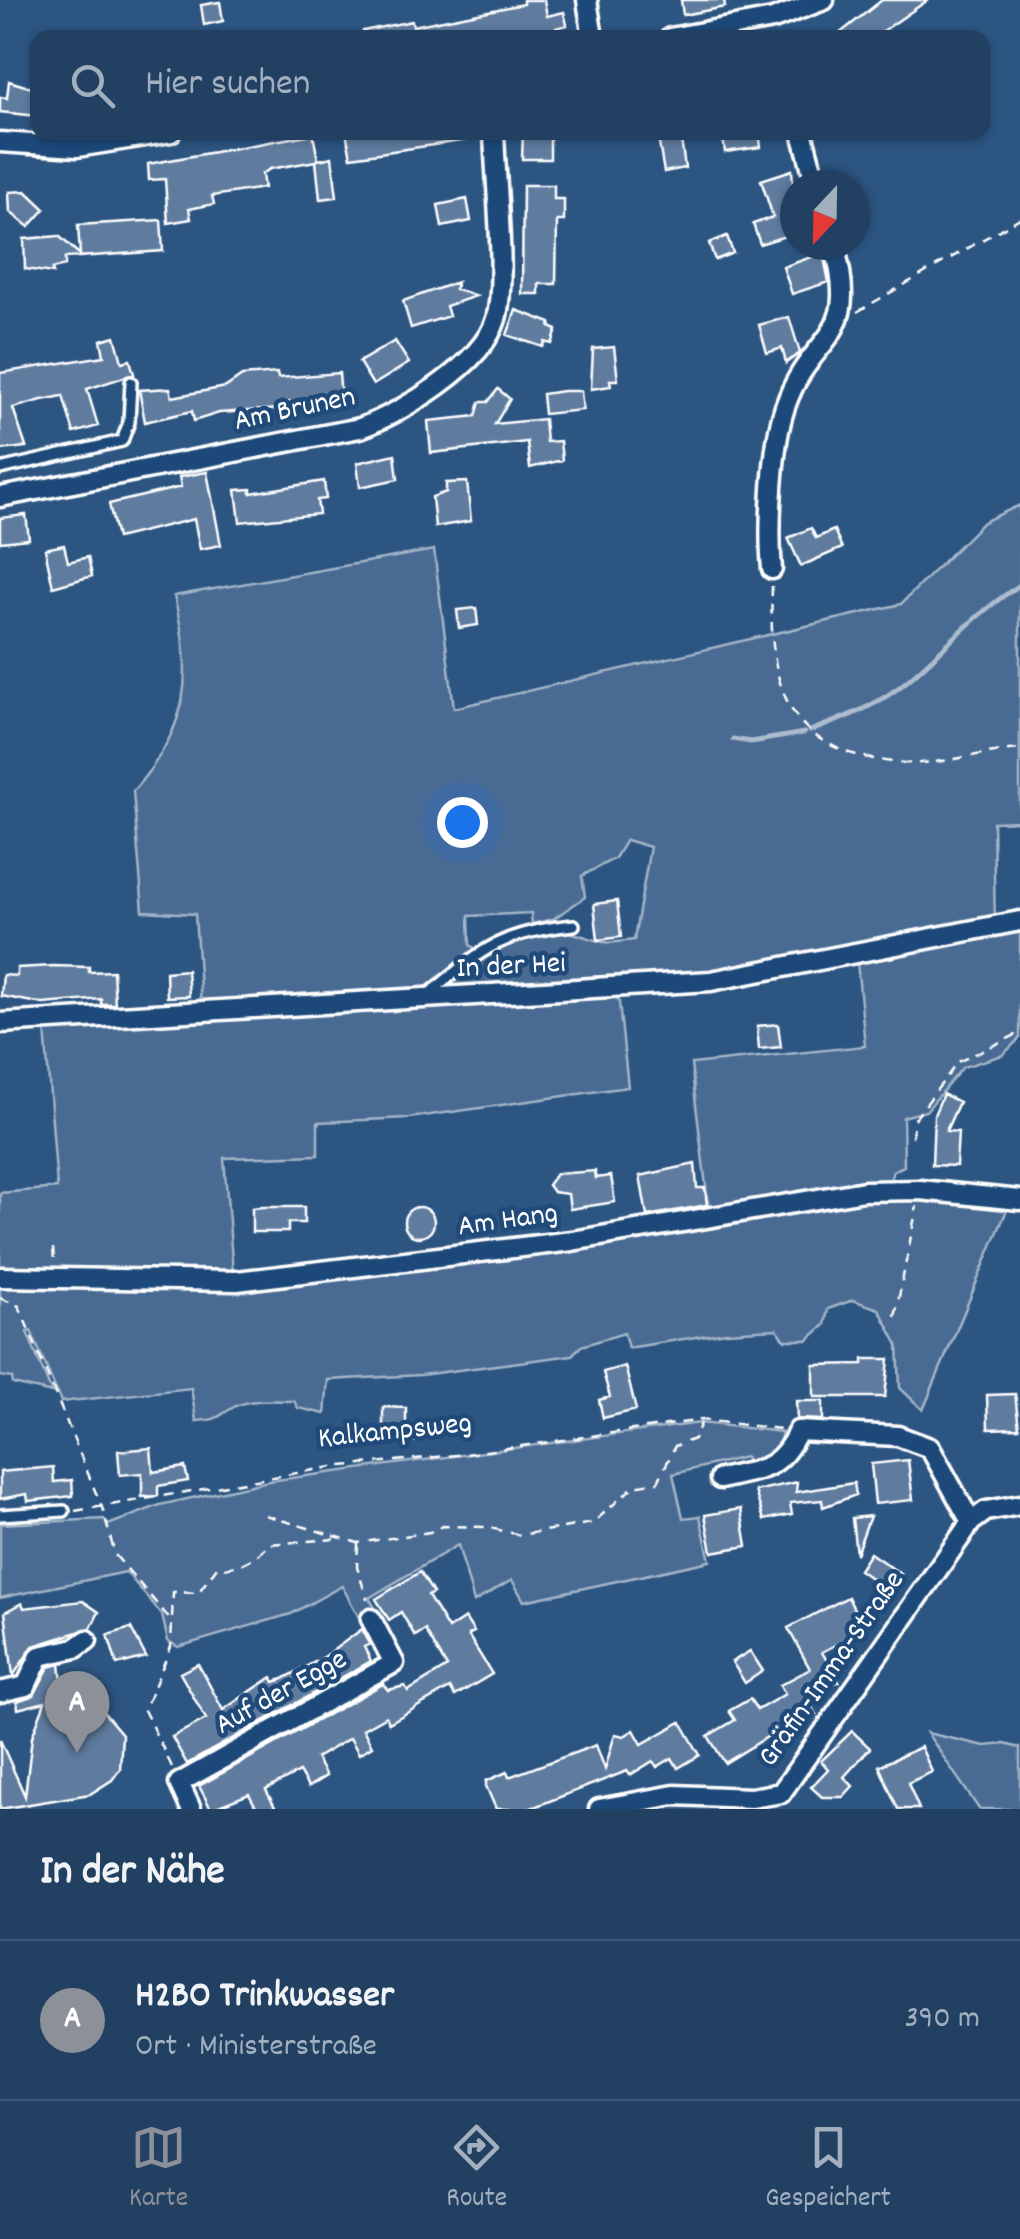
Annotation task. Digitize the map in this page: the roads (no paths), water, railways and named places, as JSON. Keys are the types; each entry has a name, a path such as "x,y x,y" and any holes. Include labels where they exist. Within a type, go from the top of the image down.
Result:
{"street":[{"path":"588,0 592,30"},
{"path":"712,30 774,18 824,0"},
{"path":"774,18 776,30"},
{"path":"0,142 77,148 124,140"},
{"name":"Am Brunen","path":"0,497 360,428 380,421 451,375 488,337 498,308 494,140"},
{"path":"804,140 812,170"},
{"path":"772,569 769,536 785,407 844,308 837,260"},
{"name":"In der Hei","path":"0,1022 420,1002 711,981 1020,921"},
{"name":"Am Hang","path":"0,1277 237,1282 572,1241 864,1191 920,1190 1020,1200"},
{"path":"720,1479 774,1466 787,1454 798,1431 898,1436 930,1448 971,1522 986,1511 1020,1506"},
{"name":"Gräfin-Imma-Straße","path":"599,1809 674,1796 750,1798 781,1793 971,1522"},
{"name":"Auf der Egge","path":"191,1809 178,1782 394,1663 371,1619"},
{"path":"0,1692 26,1686 40,1656 76,1648 88,1640"}],"lane":[{"path":"0,469 122,440 129,422 130,382"},
{"path":"420,1002 482,948 536,929 574,926"},
{"path":"0,1515 64,1511"}],"waterway":[{"path":"810,731 896,690 975,619 1020,585"},
{"path":"733,739 751,742 804,733"}],"place":[{"name":"H2BO Trinkwasser","path":"77,1753"}]}
